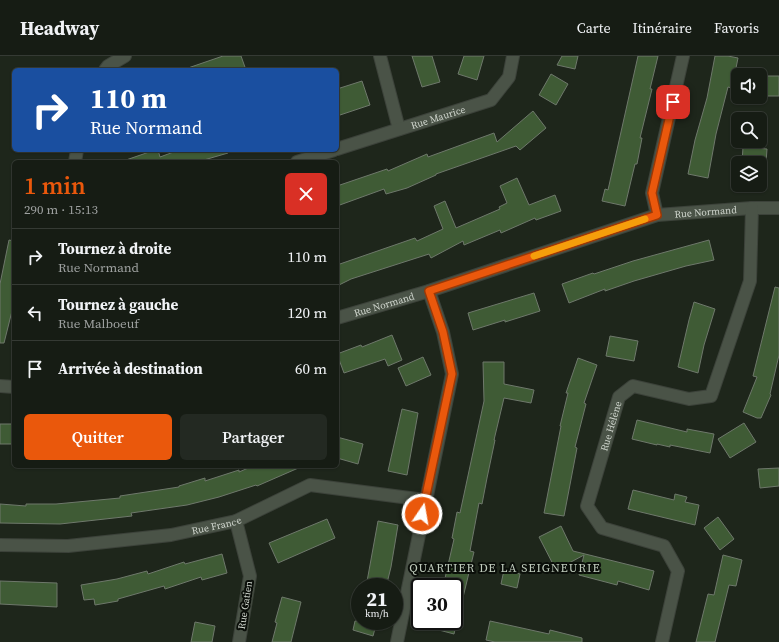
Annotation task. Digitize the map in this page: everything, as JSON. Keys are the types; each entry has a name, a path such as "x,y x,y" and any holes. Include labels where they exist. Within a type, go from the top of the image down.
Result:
{"street":[{"path":"106,68 125,56"},
{"path":"380,56 399,129"},
{"name":"Rue Maurice","path":"339,148 491,100 509,77 513,56"},
{"path":"657,215 652,193 683,56"},
{"path":"303,160 328,152"},
{"name":"Rue Normand","path":"339,317 429,291 657,215 752,208 779,208"},
{"name":"Rue Hélène","path":"662,642 678,571 664,546 602,528 587,506 619,397 633,386 689,400 711,396 750,281 752,208"},
{"path":"397,642 452,374 443,332 429,291"},
{"path":"0,386 12,386"},
{"name":"Rue France","path":"0,545 68,546 171,535 236,521 310,484 425,500"},
{"name":"Rue Gatien","path":"236,521 250,576 239,642"}],"building":[{"path":"223,56 241,56 245,68 188,68"},
{"path":"412,56 432,56 440,82 422,87"},
{"path":"464,56 484,56 477,80 458,74"},
{"path":"562,56 578,56 575,69 557,65"},
{"path":"638,56 658,56 650,89 652,89 640,138 642,138 637,164 635,164 625,206 602,201 605,189 608,190"},
{"path":"715,56 738,58 736,68 731,68 731,88 728,87 716,134 708,178 688,174 695,140 707,98"},
{"path":"551,74 568,84 556,105 539,95"},
{"path":"767,76 779,76 779,96 767,96"},
{"path":"362,81 370,105 339,115 339,88"},
{"path":"533,111 546,128 520,150 516,146 436,174 407,188 386,194 384,189 339,205 339,185 387,169 388,171 427,154 428,157 494,133 497,142"},
{"path":"743,148 767,149 766,156 742,156"},
{"path":"149,152 159,152 160,157 174,152 228,152 204,160 126,160"},
{"path":"517,178 529,205 555,195 561,211 536,220 535,218 501,233 500,230 464,245 463,241 431,258 429,254 351,279 339,285 339,264 415,238 417,241 443,229 434,206 445,201 456,228 500,209 499,207 507,203 500,186"},
{"path":"9,240 12,241 12,311 4,343 0,343 0,284"},
{"path":"709,240 714,260 686,266 605,291 605,289 569,303 562,284 633,261"},
{"path":"775,287 779,288 779,355 771,395 761,418 757,418 743,412 757,377 753,376"},
{"path":"534,293 540,311 473,330 468,313"},
{"path":"694,302 715,309 704,345 698,373 678,367"},
{"path":"392,335 402,360 388,366 385,359 344,373 339,359 339,353 361,345 362,347"},
{"path":"610,336 638,341 634,361 606,356"},
{"path":"423,357 431,375 406,386 398,368"},
{"path":"578,358 597,365 584,403 586,404 575,447 577,448 564,516 544,513 560,426 568,393 566,393"},
{"path":"483,362 504,362 504,384 534,390 531,403 504,398 494,440 482,504 479,503 470,551 474,552 463,597 463,578 445,578 454,539 452,538 457,512 460,513 484,401"},
{"path":"402,409 418,413 407,475 388,471"},
{"path":"637,420 687,432 687,429 714,434 710,453 670,445 670,447 657,445 632,439"},
{"path":"744,423 756,442 730,458 718,439"},
{"path":"0,424 12,424 12,444 0,444"},
{"path":"339,438 363,444 358,464 339,459"},
{"path":"248,468 298,468 257,486 256,485 219,497 187,505 131,513 132,516 60,524 0,523 0,504 26,506 26,504 56,504 120,498 120,496 179,487 205,478 205,481 239,470 239,472"},
{"path":"779,468 779,486 760,488 758,469"},
{"path":"633,490 674,500 675,494 687,497 685,502 699,505 695,525 628,509"},
{"path":"718,517 734,539 720,550 704,528"},
{"path":"327,519 335,538 278,563 269,543"},
{"path":"378,521 398,525 388,578 368,578"},
{"path":"561,526 573,551 654,571 649,590 618,581 617,585 579,575 584,555 556,570 539,537"},
{"path":"222,554 227,573 202,580 201,577 165,589 164,586 118,599 118,601 95,605 94,599 84,600 81,585 117,579 147,571 148,574 184,562 185,564"},
{"path":"723,555 742,560 736,586 729,585 715,642 696,642 708,594 714,595"},
{"path":"504,570 520,574 517,588 501,584"},
{"path":"0,581 57,583 57,607 0,604"},
{"path":"282,597 301,602 291,642 272,642 277,623 275,622"},
{"path":"490,621 549,634 550,630 582,638 582,642 495,642 486,640"},
{"path":"195,622 215,626 212,642 191,642"},
{"path":"353,630 375,630 373,636"},
{"path":"439,630 455,630 454,634"}],"slow traffic":[{"path":"534,256 645,219"}],"district":[{"name":"QUARTIER DE LA SEIGNEURIE","path":"505,568"}],"route":[{"path":"422,514 452,374 443,332 429,291 657,215 652,193 673,102"}]}
